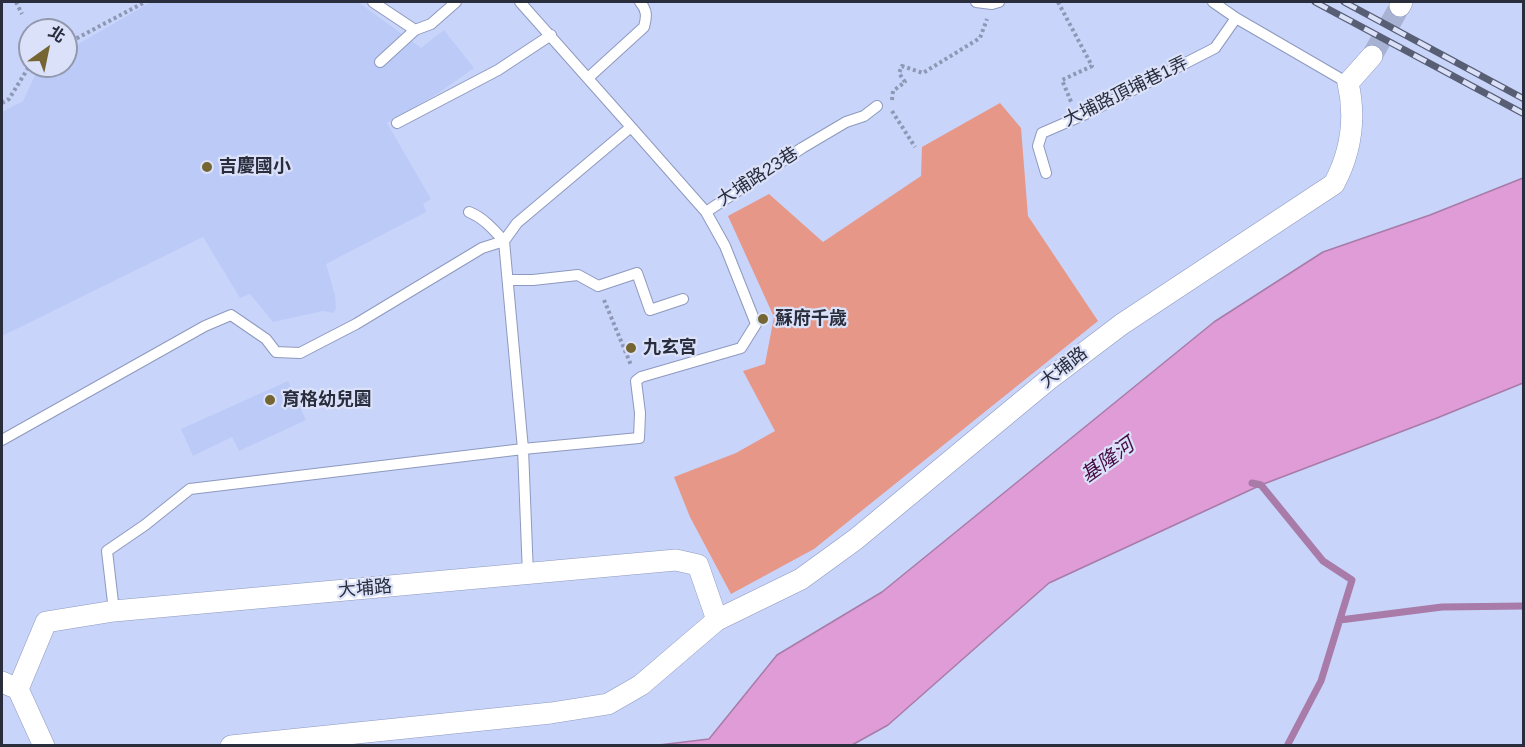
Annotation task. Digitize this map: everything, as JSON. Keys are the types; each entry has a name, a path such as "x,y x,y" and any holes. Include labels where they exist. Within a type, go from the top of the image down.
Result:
{"street":[{"path":"1348,83 1372,56"},
{"name":"大埔路","path":"231,746 551,713 608,704 641,685 717,620 801,579 856,539 1048,380 1122,324 1334,184 1344,165 1351,137 1353,104 1348,83"},
{"name":"大埔路","path":"44,746 10,686 46,622 114,611 676,560 698,565 717,620"}],"lane":[{"path":"373,2 415,30"},
{"path":"380,62 415,30 430,24 456,2"},
{"name":"大埔路23巷","path":"520,2 706,212 811,143 846,122 864,116 877,106"},
{"path":"588,78 644,27 647,16 645,7 640,2"},
{"path":"976,2 996,3"},
{"path":"1213,2 1236,18 1348,83"},
{"name":"大埔路頂埔巷1弄","path":"1046,173 1038,146 1042,133 1215,48 1236,18"},
{"path":"397,123 498,70 551,35"},
{"path":"2,440 205,326 231,315 266,339 276,352 300,353 356,324 482,248 504,242 517,223 631,127"},
{"path":"114,611 107,551 145,525 190,489 523,449 639,438 640,413 636,381 641,377 741,348 756,324 725,246 706,212"},
{"path":"469,213 477,215 504,242 523,449 528,574"},
{"path":"509,280 578,275 598,286 637,273 650,310 683,299"}],"path":[{"path":"16,2 22,14"},
{"path":"78,38 145,2"},
{"path":"1058,2 1092,66 1062,80 1077,117"},
{"path":"915,147 887,103 892,99 893,91 905,82 899,73 902,66 923,73 980,38 996,3"},
{"path":"2,103 9,99 22,78"},
{"path":"598,286 634,372 641,377"}],"shaded area":[{"name":"吉慶國小","path":"151,2 358,2 421,48 444,30 474,68 437,94 387,123 431,199 423,204 426,212 326,264 335,295 336,309 333,313 323,311 273,322 250,294 240,298 203,237 2,336 2,112 23,101 34,78 78,78 78,44"},
{"path":"1000,103 1021,128 1028,216 1098,321 814,549 731,594 690,517 674,477 736,453 775,431 743,371 765,364 774,317 728,216 769,194 823,242 921,176 922,147"},
{"name":"育格幼兒園","path":"288,381 306,420 239,451 232,437 193,456 181,429"}],"water":[{"name":"基隆河","path":"1523,178 1523,383 1261,485 1049,583 888,725 852,745 659,745 709,739 777,655 882,592 1214,322 1323,252 1430,215"}],"waterway":[{"path":"1252,483 1261,485 1323,561 1352,580 1321,681 1287,746"},
{"path":"1340,620 1442,607 1524,606"}],"tunnel":[{"path":"1372,56 1400,6"}],"railway":[{"path":"1315,2 1524,114"},
{"path":"1344,2 1524,99"}],"place":[{"name":"吉慶國小","path":"207,167"},
{"name":"蘇府千歲","path":"763,319"},
{"name":"九玄宮","path":"631,348"},
{"name":"育格幼兒園","path":"270,400"}]}
